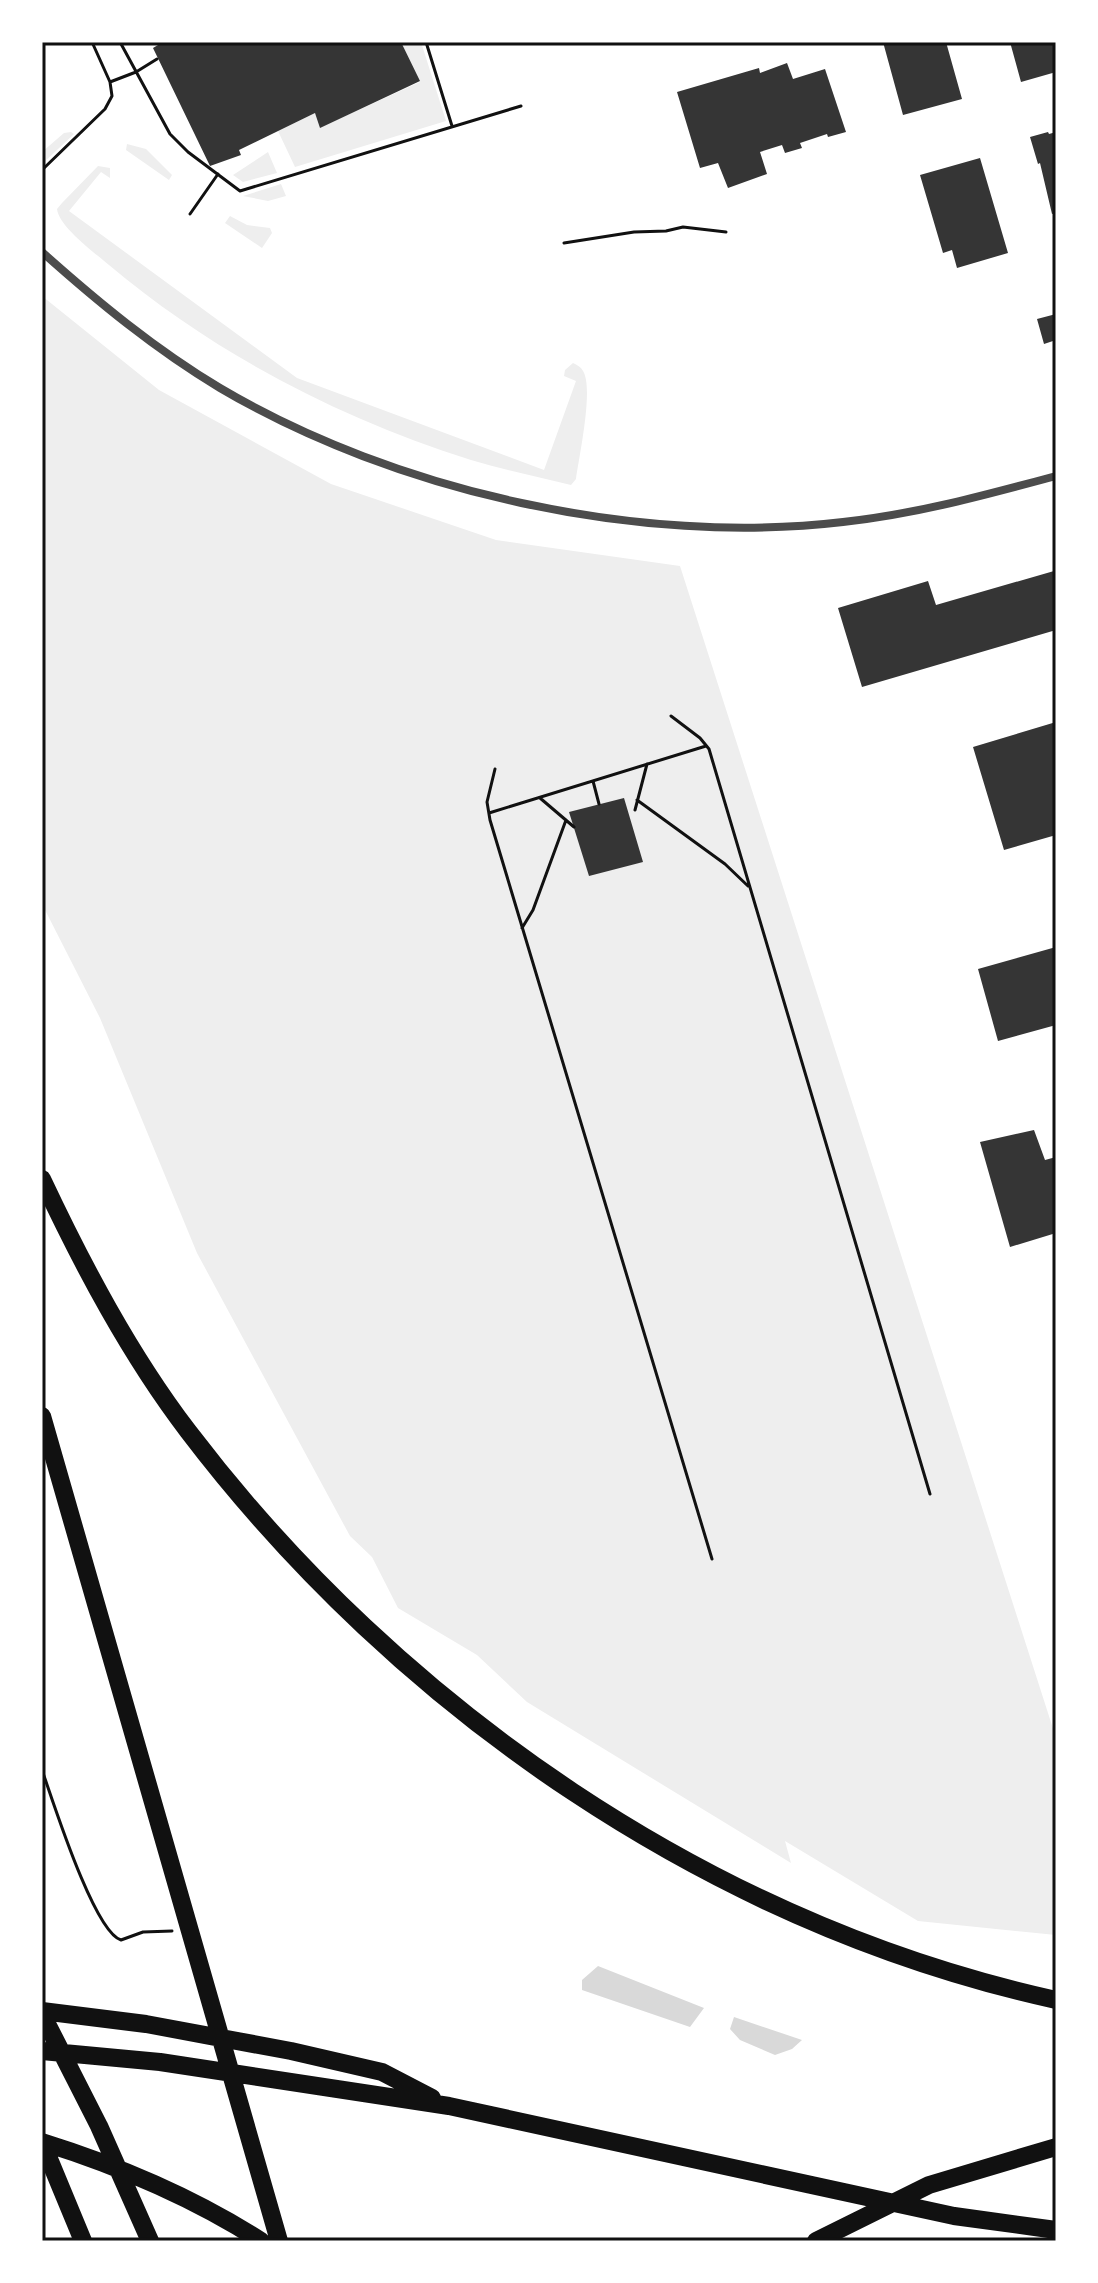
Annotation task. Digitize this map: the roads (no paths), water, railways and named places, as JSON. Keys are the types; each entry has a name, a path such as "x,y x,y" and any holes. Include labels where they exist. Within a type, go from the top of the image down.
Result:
{"highway":[{"path":"42,1179 130,1345 186,1429 250,1508 315,1579 389,1651 464,1714 552,1778 618,1820 714,1874 847,1935 933,1967 1056,2000"},
{"path":"42,1416 279,2241"},
{"path":"42,2013 146,2024 291,2051 382,2072 449,2106"},
{"path":"42,2013 99,2126 150,2241"},
{"path":"42,2051 160,2062 449,2106 954,2216 1056,2230"},
{"path":"42,2142 83,2241"},
{"path":"42,2142 166,2188 232,2222 261,2241"},
{"path":"816,2241 929,2185 1056,2147"}],"street":[{"path":"42,252 111,313 162,351 261,411 376,462 435,481 523,503 637,522 760,527 841,523 974,498 1056,476"}]}
